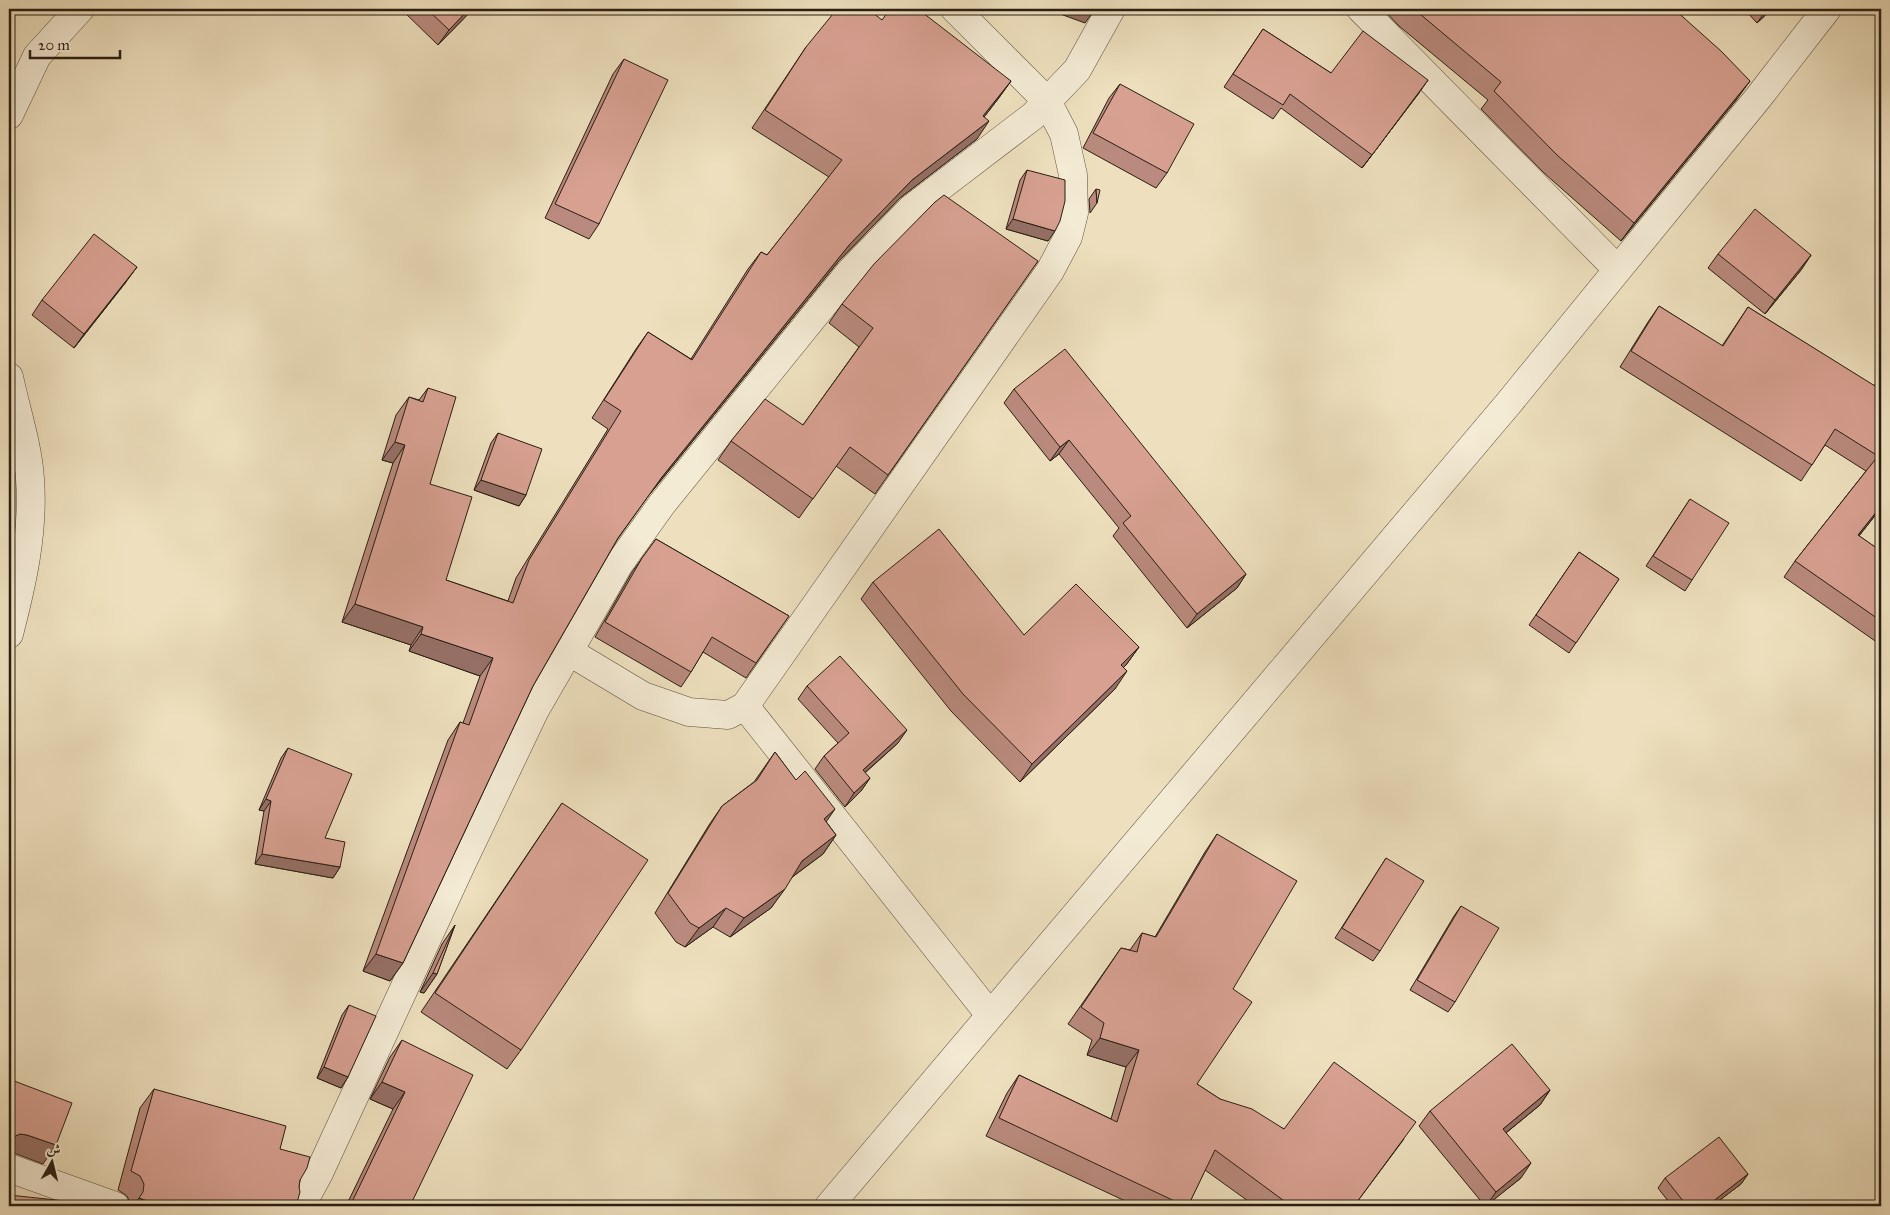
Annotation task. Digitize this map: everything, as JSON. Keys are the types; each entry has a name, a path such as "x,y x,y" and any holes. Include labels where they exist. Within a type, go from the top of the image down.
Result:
{"street":[{"path":"9,115 37,56 80,9"},
{"path":"568,651 644,696 689,712 728,714 745,706 1050,271 1068,237 1074,213 1073,175 1064,134 1047,101 954,9"},
{"path":"301,1206 319,1173 530,719 619,564 662,504 849,273 911,209 1033,116 1077,70 1111,9"},
{"path":"1361,9 1617,269"},
{"path":"829,1206 1502,412 1758,98 1827,9"},
{"path":"1738,77 1758,98"},
{"path":"9,377 30,477 31,524 19,596 9,634"},
{"path":"745,706 990,1015"},
{"path":"9,1168 114,1206"}],"building":[{"path":"427,9 469,9 449,30"},
{"path":"837,9 868,9 882,20 890,9 918,9 1011,81 983,116 989,121 912,180 850,244 662,477 618,538 533,686 403,963 376,954 460,722 469,725 493,658 421,634 423,627 355,604 405,445 395,442 409,397 423,402 428,388 456,397 430,484 472,497 446,580 513,603 529,560 621,411 604,400 648,332 692,360 761,252 767,255 842,160 765,110 806,47"},
{"path":"1414,9 1674,9 1721,51 1750,81 1634,223 1557,155 1494,91 1501,82"},
{"path":"1263,29 1331,73 1363,31 1428,80 1372,155 1290,94 1283,105 1233,74"},
{"path":"624,59 668,80 599,224 555,204"},
{"path":"1120,84 1194,124 1167,173 1093,133"},
{"path":"1027,170 1065,180 1065,201 1060,221 1055,231 1013,219"},
{"path":"1096,189 1100,190 1097,203"},
{"path":"944,195 1038,261 888,475 850,447 813,499 731,441 765,399 803,425 873,328 842,304 874,264"},
{"path":"1755,209 1811,255 1775,300 1718,254"},
{"path":"94,234 137,267 84,334 42,300"},
{"path":"1659,306 1723,346 1748,307 1875,386 1881,377 1881,506 1858,535 1881,551 1881,621 1795,561 1878,456 1835,429 1812,465 1631,351"},
{"path":"1065,349 1246,574 1197,614 1123,523 1131,516 1069,440 1060,447 1014,389"},
{"path":"498,433 542,449 526,495 481,480"},
{"path":"1690,499 1729,523 1692,580 1653,556"},
{"path":"939,529 1024,635 1076,584 1139,647 1121,665 1127,671 1032,764 963,694 873,582"},
{"path":"656,539 789,616 756,663 712,637 691,672 605,622 642,558"},
{"path":"1579,552 1619,579 1576,643 1536,615"},
{"path":"840,656 907,730 863,770 870,778 854,793 824,756 849,733 807,686"},
{"path":"288,748 352,774 325,838 345,842 340,867 262,854 271,801 266,799"},
{"path":"775,752 796,780 805,771 835,809 824,819 836,835 802,861 785,889 744,918 726,908 699,928 690,923 668,893 722,806 757,780"},
{"path":"562,803 648,860 521,1050 435,993"},
{"path":"1217,834 1297,881 1233,989 1252,1002 1197,1084 1220,1099 1252,1109 1284,1129 1334,1062 1416,1122 1354,1206 1291,1206 1215,1150 1188,1206 1185,1206 999,1118 1019,1075 1117,1122 1139,1050 1100,1038 1104,1023 1081,1007 1121,948 1137,952 1142,933 1156,937"},
{"path":"1386,858 1424,881 1380,951 1342,928"},
{"path":"1461,906 1499,928 1455,1002 1417,980"},
{"path":"455,925 437,974 433,973"},
{"path":"349,1005 376,1016 348,1077 324,1067"},
{"path":"402,1040 473,1075 410,1206 350,1206 405,1092 382,1082"},
{"path":"1512,1044 1550,1090 1503,1129 1531,1163 1496,1192 1430,1111"},
{"path":"9,1079 72,1103 56,1145 20,1134 11,1138 9,1144"},
{"path":"154,1089 286,1126 280,1149 310,1157 307,1168 300,1180 300,1192 296,1206 158,1206 139,1198 143,1192 144,1184 140,1176 131,1171"},
{"path":"1719,1137 1748,1174 1707,1206 1687,1206 1665,1178"},
{"path":"9,1195 75,1202 74,1206 9,1206"}]}
